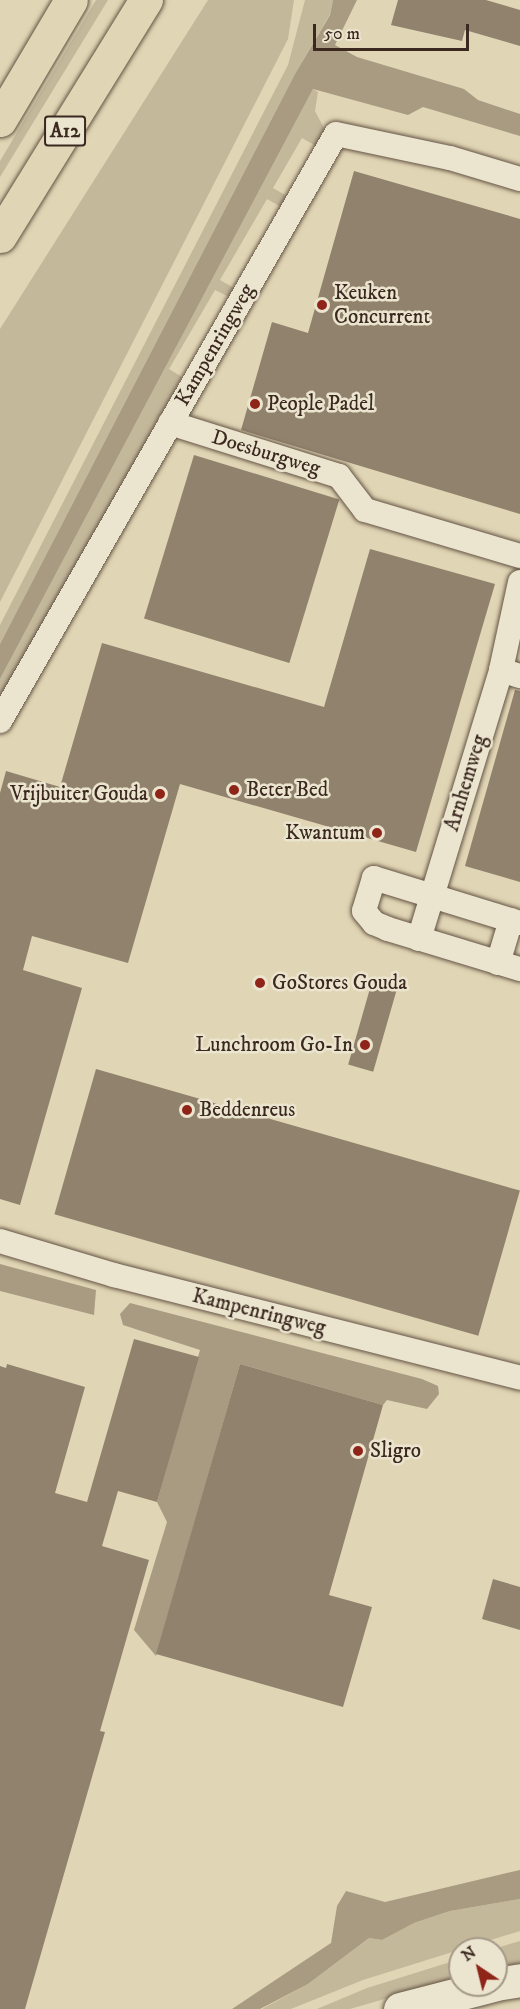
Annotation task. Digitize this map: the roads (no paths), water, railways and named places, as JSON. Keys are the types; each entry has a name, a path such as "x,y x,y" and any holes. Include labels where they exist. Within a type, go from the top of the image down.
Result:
{"highway":[{"path":"0,120 71,0"},
{"name":"A12","path":"0,236 138,13 151,0"}],"main road":[{"path":"400,2009 448,1997"}],"street":[{"name":"Kampenringweg","path":"0,721 336,134 450,158 520,179"},
{"name":"Doesburgweg","path":"170,423 339,476 365,510 520,556"},
{"path":"510,673 520,582"},
{"name":"Arnhemweg","path":"419,939 431,896 510,673"},
{"path":"374,878 515,922 509,966 374,923 364,911 374,878"},
{"name":"Kampenringweg","path":"0,1241 114,1275 520,1378"}],"place":[{"name":"Keuken Concurrent","path":"322,305"},
{"name":"People Padel","path":"255,404"},
{"name":"Beter Bed","path":"234,790"},
{"name":"Vrijbuiter Gouda","path":"160,794"},
{"name":"Kwantum","path":"377,833"},
{"name":"GoStores Gouda","path":"260,983"},
{"name":"Lunchroom Go-In","path":"365,1045"},
{"name":"Beddenreus","path":"187,1110"},
{"name":"Sligro","path":"358,1451"}]}
